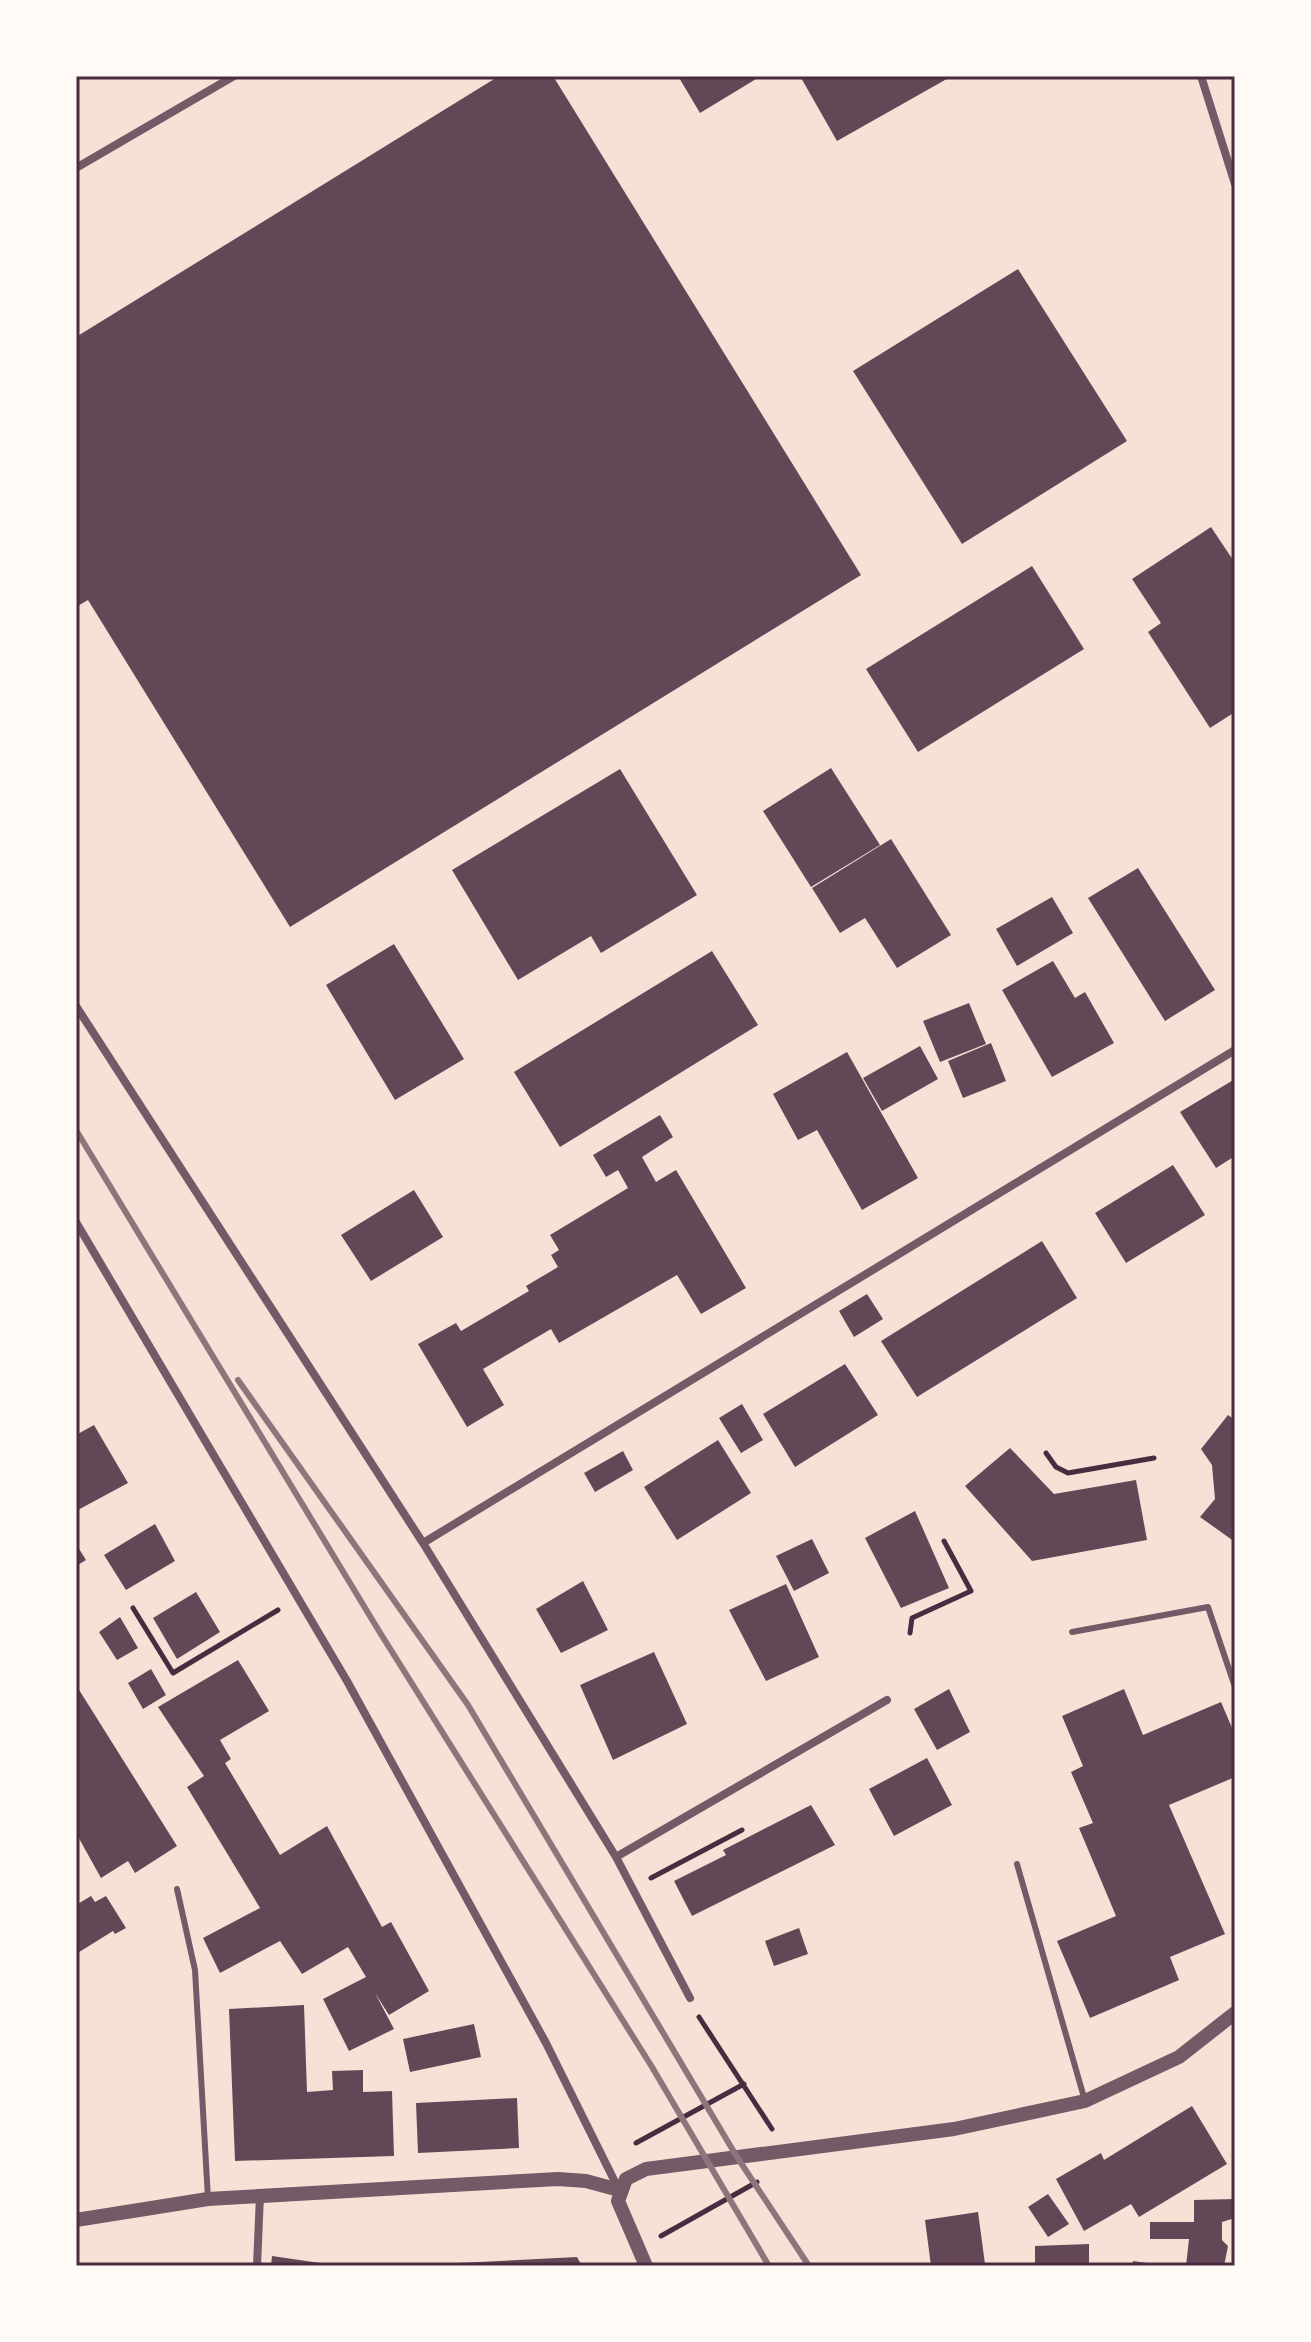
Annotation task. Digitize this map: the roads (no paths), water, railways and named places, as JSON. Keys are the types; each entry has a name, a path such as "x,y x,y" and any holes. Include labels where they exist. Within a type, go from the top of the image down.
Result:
{"street":[{"path":"76,168 234,76"},
{"path":"1201,76 1235,184"},
{"path":"76,1006 423,1543 616,1857 690,1998"},
{"path":"423,1543 1235,1050"},
{"path":"76,1222 298,1598 539,2029 619,2190 620,2210 646,2266"},
{"path":"616,1857 887,1700"},
{"path":"619,2190 626,2179 646,2169 954,2129 1085,2101 1179,2057 1235,2013"},
{"path":"76,2220 208,2199 260,2195 558,2179 586,2181 619,2190"},
{"path":"257,2266 260,2195"}],"lane":[{"path":"1072,1632 1208,1607 1235,1687"},
{"path":"1017,1864 1085,2101"},
{"path":"177,1889 195,1970 208,2199"}],"railway":[{"path":"76,1130 379,1631 652,2067 769,2266"},
{"path":"238,1380 468,1705 737,2157 809,2266"}]}
